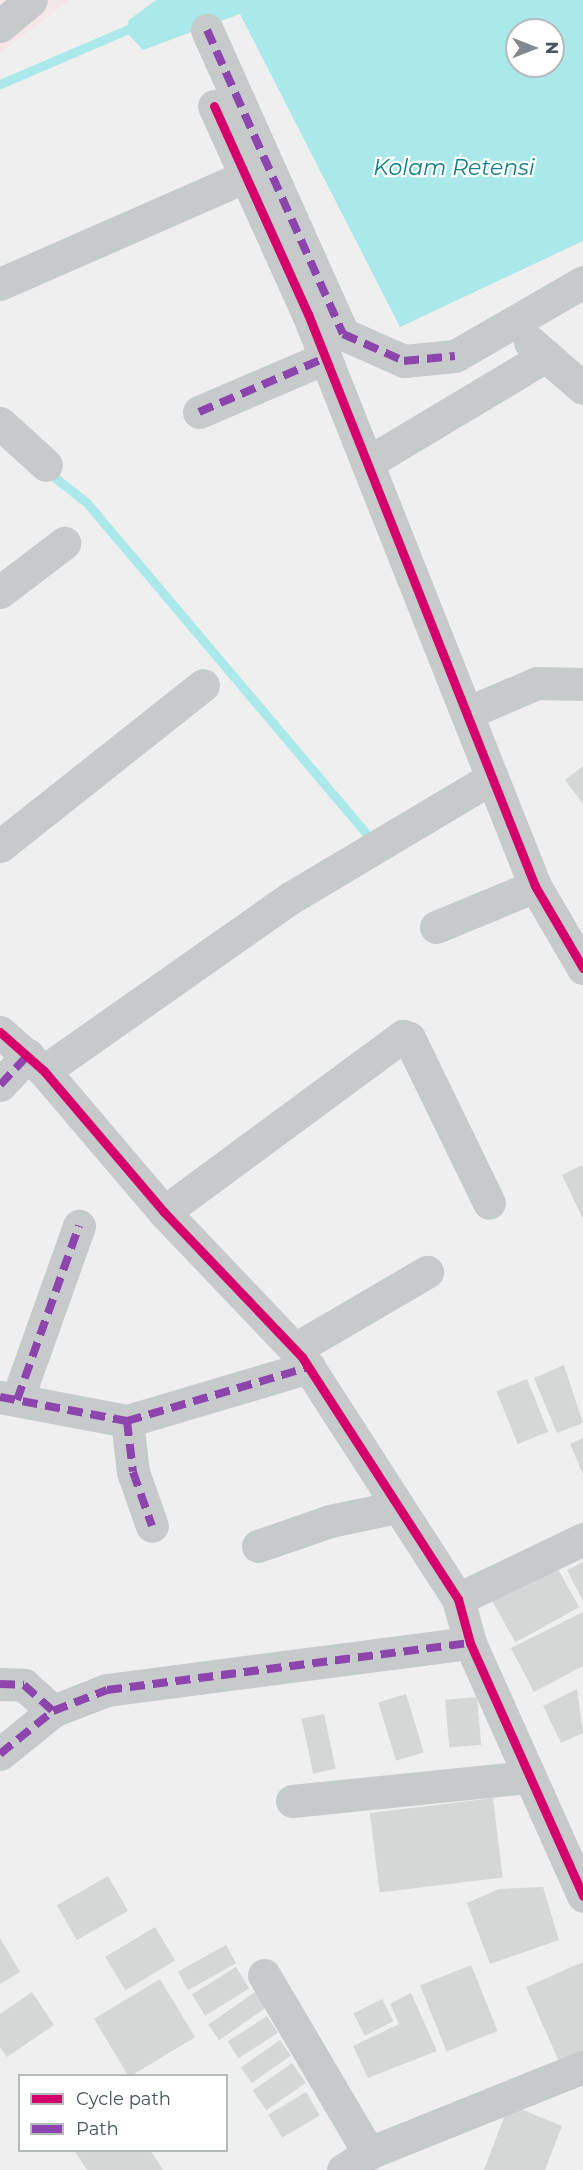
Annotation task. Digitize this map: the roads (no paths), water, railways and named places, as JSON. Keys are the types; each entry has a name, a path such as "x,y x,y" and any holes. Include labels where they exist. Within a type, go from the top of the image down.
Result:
{"street":[{"path":"0,26 31,0"},
{"path":"207,30 343,334 404,361 428,362 455,356 583,282"},
{"path":"214,106 326,358 535,886 574,928 583,968"},
{"path":"0,284 246,176"},
{"path":"511,324 583,388"},
{"path":"367,463 546,356"},
{"path":"199,412 326,358"},
{"path":"0,423 46,465"},
{"path":"3,585 64,543"},
{"path":"467,713 537,683 583,684"},
{"path":"0,846 203,685"},
{"path":"0,1085 292,897 492,778"},
{"path":"436,927 535,886"},
{"path":"0,1032 36,1063 164,1212 302,1358 458,1599 470,1643 583,1896"},
{"path":"164,1212 402,1036 409,1038 489,1203"},
{"path":"79,1226 9,1398 127,1421 302,1358 427,1272"},
{"path":"127,1421 133,1472 152,1526"},
{"path":"258,1546 330,1521 397,1507"},
{"path":"458,1599 583,1539"},
{"path":"0,1754 53,1711 107,1690 470,1643"},
{"path":"0,1684 24,1685 53,1711"},
{"path":"292,1801 530,1777"},
{"path":"264,1975 356,2161 583,2067"}],"water":[{"name":"Kolam Retensi","path":"156,0 583,0 583,241 400,327 240,14 143,50 126,32 129,20"}],"waterway":[{"path":"0,84 135,26"},
{"path":"48,472 87,503 365,832"}]}
